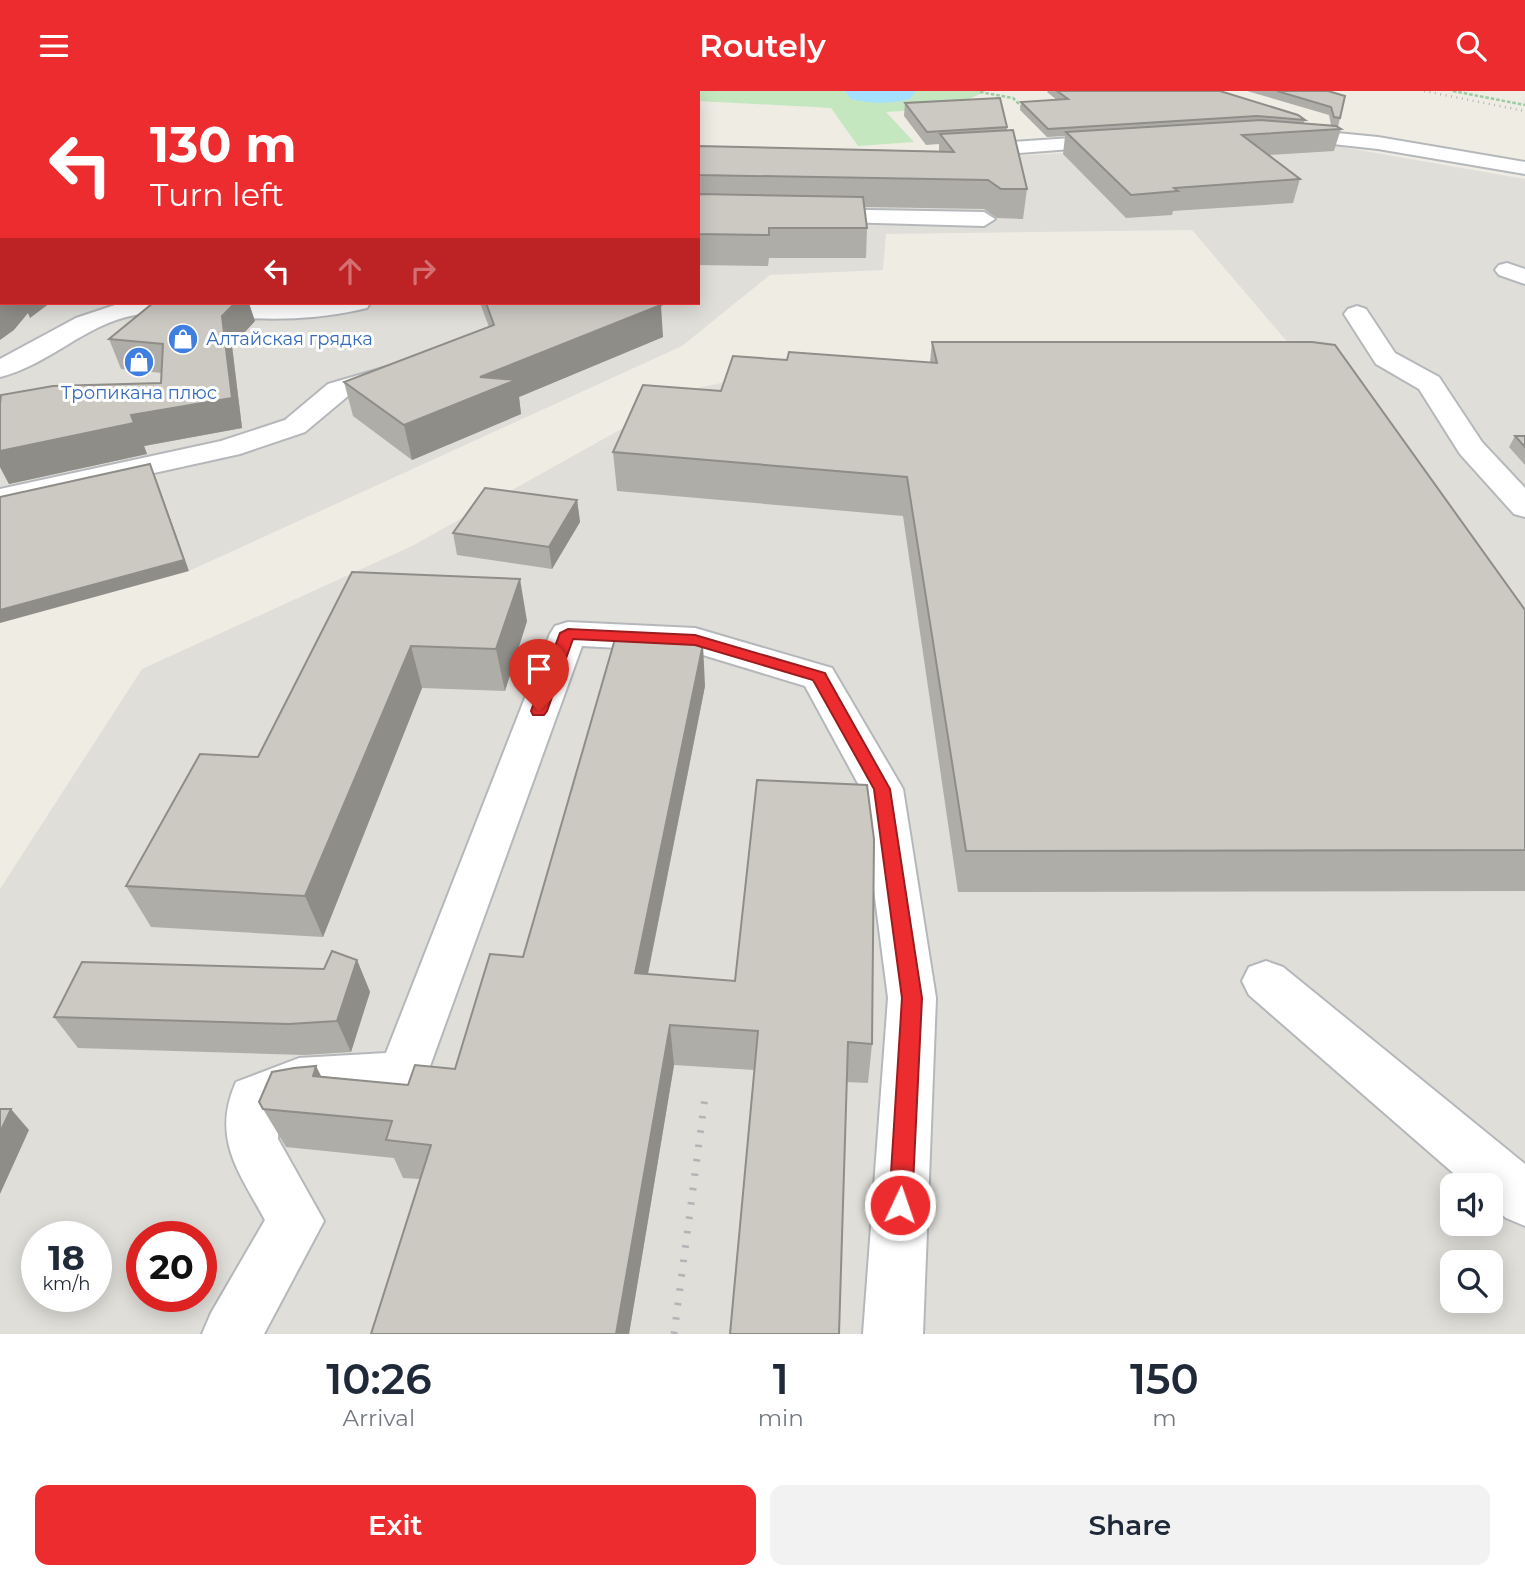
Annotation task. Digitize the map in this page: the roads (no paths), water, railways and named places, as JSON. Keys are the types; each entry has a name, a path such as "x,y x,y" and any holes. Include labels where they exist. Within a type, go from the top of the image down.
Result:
{"lane":[{"path":"1297,115 1353,131 1378,143"},
{"path":"1051,124 1072,144"},
{"path":"1268,133 1378,143 1525,168"},
{"path":"952,152 1133,140"},
{"path":"793,215 984,219"},
{"path":"69,332 64,323 74,305"},
{"path":"0,369 69,332 116,312 141,307 290,313 344,305"},
{"path":"1357,314 1385,358 1429,383 1471,448 1525,507"},
{"path":"0,498 242,444 295,426 338,390 422,364"},
{"path":"232,1334 296,1221 252,1143 254,1099 299,1081 403,1075 568,633 695,640 819,677 882,789 912,998 893,1334"},
{"path":"1266,981 1525,1199"}],"waterway":[{"path":"864,91 897,91"}],"railway":[{"path":"1424,91 1525,111"},
{"path":"674,1334 705,1097"}],"place":[{"name":"Алтайская грядка","path":"183,339"},
{"name":"Тропикана плюс","path":"139,362"}]}
